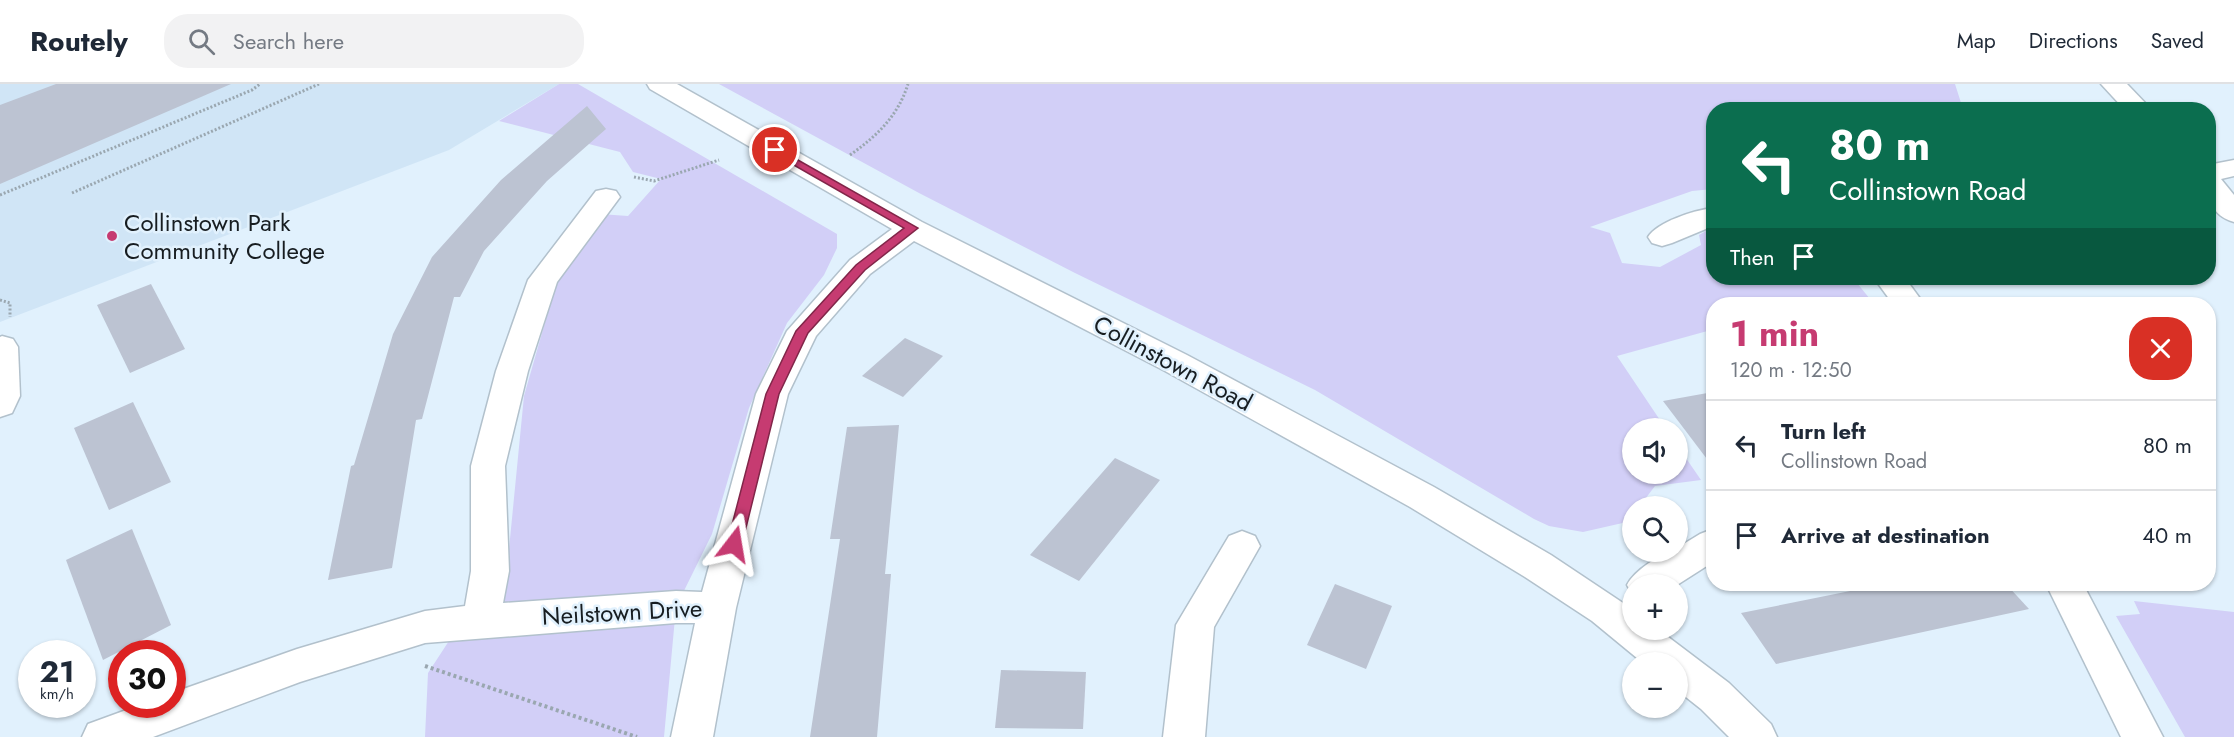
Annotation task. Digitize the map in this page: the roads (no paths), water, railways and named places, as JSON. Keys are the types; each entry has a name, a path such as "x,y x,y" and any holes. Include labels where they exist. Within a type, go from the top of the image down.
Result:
{"street":[{"name":"Collinstown Road","path":"660,84 912,228 1176,363 1422,497 1538,566 1619,602 1662,652"},
{"path":"2113,84 2132,102"},
{"path":"2216,171 2234,168"},
{"path":"481,621 490,571 488,466 512,371 543,280 615,186"},
{"path":"2216,191 2234,213"},
{"path":"1662,237 1706,218"},
{"name":"Neilstown Drive","path":"103,737 297,666 425,627 676,607 717,608 772,394 803,331 860,267 912,228"},
{"path":"1894,285 1904,297"},
{"path":"0,405 4,396 6,334"},
{"path":"1184,737 1195,625 1242,546"},
{"path":"1664,574 1706,548"},
{"path":"2068,591 2142,737"},
{"path":"692,737 717,608"},
{"path":"1688,675 1715,696 1756,737"}],"place":[{"name":"Collinstown Park Community College","path":"112,236"}]}
